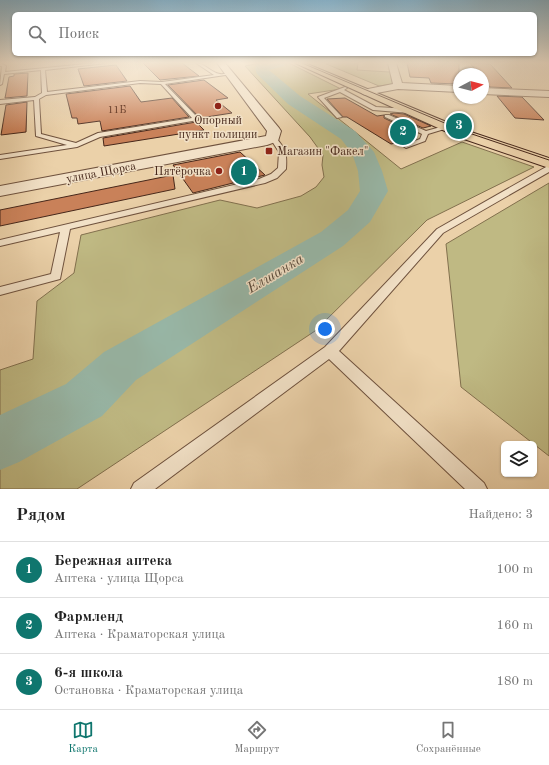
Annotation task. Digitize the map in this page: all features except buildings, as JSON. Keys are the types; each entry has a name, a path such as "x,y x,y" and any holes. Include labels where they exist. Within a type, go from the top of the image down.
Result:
{"main road":[{"path":"351,86 372,91 470,127 549,152"},
{"path":"372,91 410,111 448,128 549,163"}],"street":[{"path":"236,86 274,131 273,138"},
{"path":"372,91 398,86 453,89"},
{"path":"489,91 549,94"},
{"name":"улица Щорса","path":"0,191 267,141 273,138"}],"lane":[{"path":"44,86 45,94"},
{"path":"0,102 36,98 45,94 110,86"},
{"path":"0,157 77,145 98,135 196,119 165,86"},
{"path":"339,117 321,98 324,95 346,86"},
{"path":"349,86 375,109 410,111"},
{"path":"36,98 38,135 77,145"},
{"path":"387,116 425,133 448,128"},
{"path":"406,146 423,140 425,133"},
{"path":"0,243 262,181 274,176 282,169 284,156 283,149 273,138"},
{"path":"140,489 330,351 440,231 549,169"},
{"path":"0,291 56,276 66,227"},
{"path":"330,351 478,489"}],"shaded area":[{"path":"263,86 335,86 341,89 308,94 401,169 462,142 534,167 427,220 315,331 77,489 0,489 0,370 33,359 37,301 74,273 81,235 220,200 257,208 301,196 316,187 324,177 322,165 323,155 310,137"},
{"path":"549,183 549,456 537,447 537,441 530,441 461,387 446,244"}],"waterway":[{"name":"Елшанка","path":"0,443 84,400 120,366 332,239 359,216 374,191 370,171 363,152 348,135 294,100 278,86"}],"tram line":[{"path":"356,86 466,132 549,160"}],"place":[{"name":"Опорный пункт полиции","path":"218,106"},
{"name":"6-я школа","path":"459,126"},
{"name":"Фармленд","path":"403,132"},
{"name":"Магазин \"Факел\"","path":"269,151"},
{"name":"Пятёрочка","path":"219,171"},
{"name":"Бережная аптека","path":"244,172"}]}
